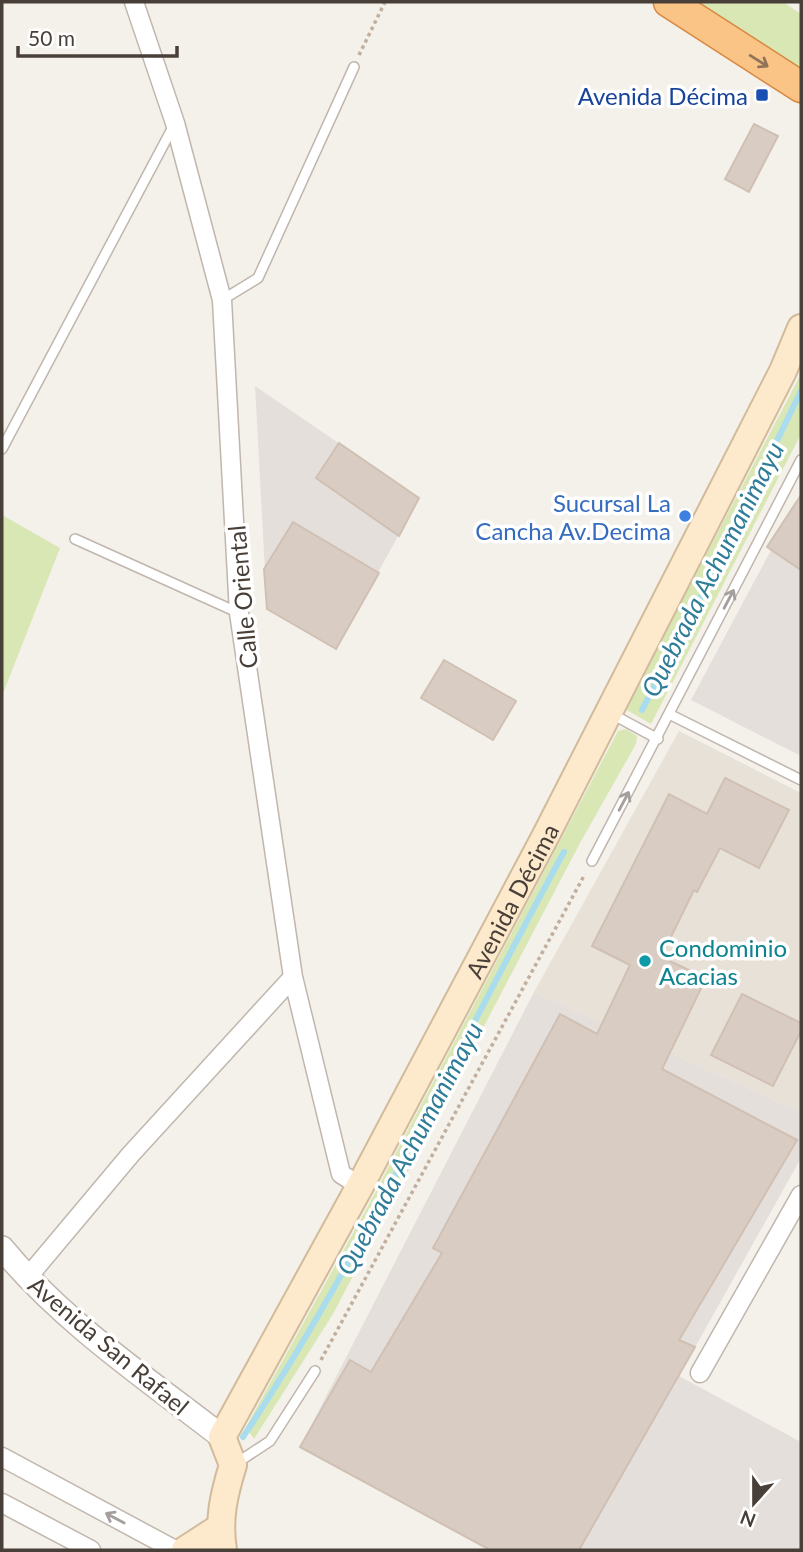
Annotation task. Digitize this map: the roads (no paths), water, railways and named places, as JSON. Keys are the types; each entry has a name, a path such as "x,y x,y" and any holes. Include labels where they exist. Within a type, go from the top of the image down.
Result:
{"highway":[{"path":"669,2 801,87"}],"main road":[{"name":"Avenida Décima","path":"222,1437 360,1186 609,712 783,371 801,328"},
{"path":"185,1550 221,1539 224,1494 233,1465 222,1437"}],"street":[{"name":"Calle Oriental","path":"134,2 175,123 222,300 239,613 293,977 341,1174 360,1186"},
{"path":"27,1278 131,1154 293,977"},
{"path":"700,1373 801,1195"},
{"name":"Avenida San Rafael","path":"2,1248 27,1278 94,1337 222,1437"},
{"path":"2,1457 175,1550"},
{"path":"2,1503 92,1550"}],"lane":[{"path":"222,300 258,278 354,67"},
{"path":"2,449 175,123"},
{"path":"592,861 801,460"},
{"path":"75,539 239,613"},
{"path":"609,712 657,739"},
{"path":"669,714 801,779"},
{"path":"233,1465 270,1441 315,1371"}],"waterway":[{"name":"Quebrada Achumanimayu","path":"642,710 711,577 801,391"},
{"name":"Quebrada Achumanimayu","path":"243,1437 330,1295 564,852"}],"place":[{"name":"Avenida Décima","path":"762,95"},
{"name":"Sucursal La Cancha Av.Decima","path":"685,516"},
{"name":"Condominio Acacias","path":"645,961"}]}
